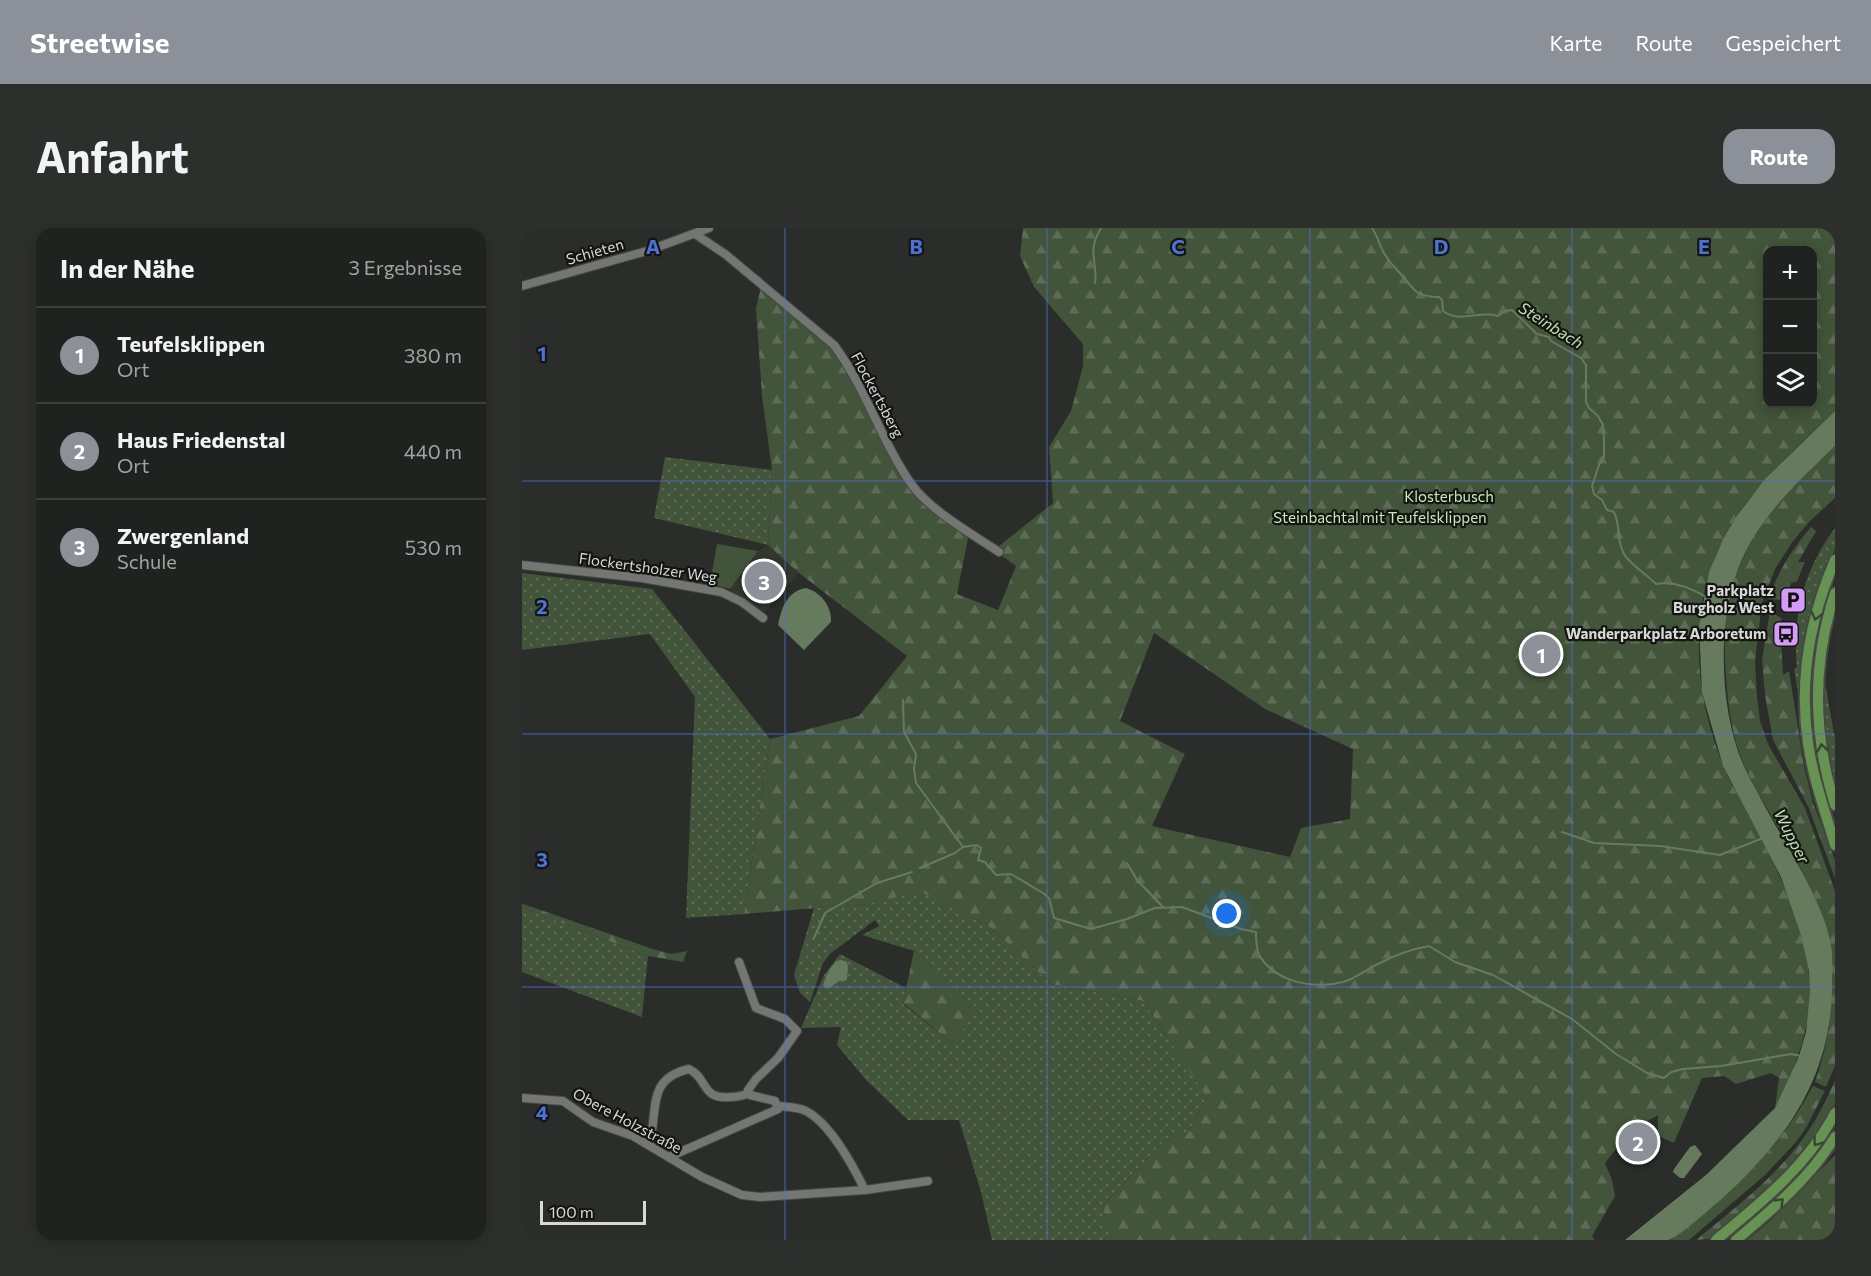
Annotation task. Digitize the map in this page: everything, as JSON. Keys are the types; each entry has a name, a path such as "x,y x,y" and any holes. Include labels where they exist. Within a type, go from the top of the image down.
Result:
{"highway":[{"path":"1835,561 1814,620 1808,652 1805,692 1807,734 1812,765 1835,845"},
{"path":"1835,593 1821,649 1817,701 1820,742 1835,805"},
{"path":"1716,1240 1756,1208 1783,1181 1819,1139 1835,1113"},
{"path":"1736,1240 1804,1178 1835,1137"}],"street":[{"name":"Schieten","path":"522,286 608,263 709,228"},
{"name":"Flockertsberg","path":"696,234 732,260 834,345 847,362 885,439 913,486 940,511 999,552"},
{"name":"Flockertsholzer Weg","path":"522,565 642,578 721,592 742,602 763,618"},
{"path":"739,962 756,1008 785,1019 797,1031 778,1058 750,1086 749,1093"},
{"path":"649,1145 653,1132 657,1092 666,1080 689,1069 709,1093 717,1097 732,1097 749,1093 772,1100 778,1106 801,1109 815,1118 838,1144 865,1190"},
{"name":"Obere Holzstraße","path":"522,1098 563,1101 593,1122 633,1136 712,1182 747,1196 865,1190 928,1181"},
{"path":"669,1157 776,1111 778,1106"}],"shaded area":[{"path":"1835,411 1835,446 1774,509 1745,553 1729,602 1724,658 1729,714 1743,764 1803,873 1821,910 1827,929 1832,950 1832,965 1831,1010 1825,1043 1816,1074 1786,1129 1743,1178 1718,1202 1673,1238 1625,1240 1706,1175 1775,1108 1799,1056 1806,1032 1810,992 1809,971 1801,935 1781,877 1723,766 1702,692 1699,626 1709,572 1723,539 1736,517 1765,479"},
{"path":"768,545 799,573 763,614 730,589 758,551"},
{"path":"806,588 816,593 824,601 830,611 831,622 804,650 778,625 786,602 794,593"},
{"path":"836,961 847,962 847,980 839,981 828,989 823,985 828,972"},
{"path":"1695,1145 1702,1154 1684,1178 1680,1178 1673,1172 1674,1169 1690,1147"}],"green space":[{"name":"Klosterbusch","path":"1023,228 1835,228 1835,411 1763,483 1738,515 1714,559 1705,588 1700,617 1701,677 1705,707 1713,737 1727,775 1788,895 1804,943 1808,968 1810,992 1807,1023 1794,1066 1775,1108 1779,1078 1771,1073 1736,1084 1724,1076 1702,1078 1674,1143 1658,1136 1658,1115 1630,1131 1605,1163 1615,1196 1592,1236 1595,1240 1112,1240 1102,1206 1165,1140 1188,1133 1207,1097 1143,1001 1051,984 990,927 921,892 866,904 744,914 770,739 859,716 907,656 799,573 768,545 772,470 762,396 756,308 761,287 824,339 845,362 915,492 969,533 957,594 998,610 1016,566 994,550 1053,503 1049,447 1071,411 1083,366 1083,344 1034,287 1020,256","holes":["1154,633 1265,709 1353,749 1350,819 1301,828 1290,857 1152,826 1185,754 1120,721"]},
{"path":"1835,446 1835,498 1810,521 1793,541 1775,569 1762,603 1755,661 1760,721 1768,744 1805,808 1835,891 1835,1066 1826,1087 1815,1082 1830,1022 1830,964 1824,922 1806,879 1753,783 1740,754 1731,722 1728,699 1725,638 1729,604 1736,574 1749,547 1765,521 1785,497"},
{"path":"665,457 772,470 768,545 654,518"},
{"path":"1811,527 1816,531 1798,562 1805,562 1797,581 1791,583 1788,593 1780,600 1768,599 1786,561"},
{"path":"1835,528 1835,549 1818,590 1804,649 1801,709 1794,669 1797,667 1796,630 1802,594 1815,560"},
{"path":"717,544 758,551 730,589 710,583"},
{"path":"522,573 652,589 770,739 744,914 686,918 695,697 650,634 522,650"},
{"path":"1770,611 1782,619 1778,628 1783,675 1789,671 1804,766 1813,803 1835,860 1835,878 1808,806 1773,740 1762,660"},
{"path":"1822,683 1825,683 1835,739 1835,788 1829,761"},
{"path":"921,891 990,927 1051,984 1143,1001 1165,1034 1242,963 1206,1098 1188,1133 1165,1140 1102,1206 1112,1240 992,1240 981,1192 959,1120 908,1120 866,1080 837,1045 841,1027 801,1028 824,975 840,954 906,988 903,1004 952,1043 977,1010 914,951 862,935 879,926 875,920 831,953 823,963 810,1002 800,993 794,975 814,908 866,904"},
{"path":"522,904 526,905 525,909 648,956 642,1017 522,972"},
{"path":"526,905 656,950 672,954 687,951 683,962 648,956 525,909"},
{"path":"914,951 978,1010 952,1043 903,1003"},
{"path":"1835,1081 1835,1104 1804,1150 1772,1184 1709,1239 1696,1240 1757,1189 1785,1161 1813,1124"},
{"path":"1813,1086 1825,1091 1796,1142 1765,1175 1689,1240 1670,1240 1713,1206 1751,1171 1784,1132"},
{"path":"1835,1155 1835,1240 1747,1240 1769,1222"}],"waterway":[{"path":"1095,283 1093,250 1101,228"},
{"name":"Steinbach","path":"1372,228 1391,263 1414,290 1423,295 1439,297 1442,300 1443,311 1449,315 1498,316 1505,311 1512,310 1537,334 1549,337 1551,341 1581,358 1586,365 1586,402 1603,425 1604,457 1592,486 1594,494 1602,500 1607,510 1614,512 1624,554 1656,584 1682,586 1706,597"},
{"path":"903,700 904,732 916,754 914,769 916,783 963,847 977,845 981,848 978,860 985,862 996,875 1011,874 1043,893 1049,898 1054,918 1091,929 1155,908 1182,907 1241,929 1256,932 1259,955 1275,972 1296,982 1320,985 1348,981 1392,957 1429,946 1455,962 1493,975 1572,1019 1616,1054 1647,1073 1664,1078 1671,1072 1683,1069 1721,1066 1791,1054 1801,1056"},
{"path":"1562,832 1594,843 1660,846 1720,855 1763,838"},
{"path":"920,868 955,853 963,847"},
{"path":"1127,863 1137,880 1163,907"},
{"path":"814,938 825,913 877,883 912,872"}],"place":[{"name":"Zwergenland","path":"764,581"},
{"name":"Parkplatz Burgholz West","path":"1793,600"},
{"name":"Wanderparkplatz Arboretum","path":"1786,634"},
{"name":"Teufelsklippen","path":"1541,654"},
{"name":"Haus Friedenstal","path":"1638,1142"}],"park label":[{"name":"Steinbachtal mit Teufelsklippen","path":"1380,518"}],"water label":[{"name":"Wupper","path":"1792,836"}]}
